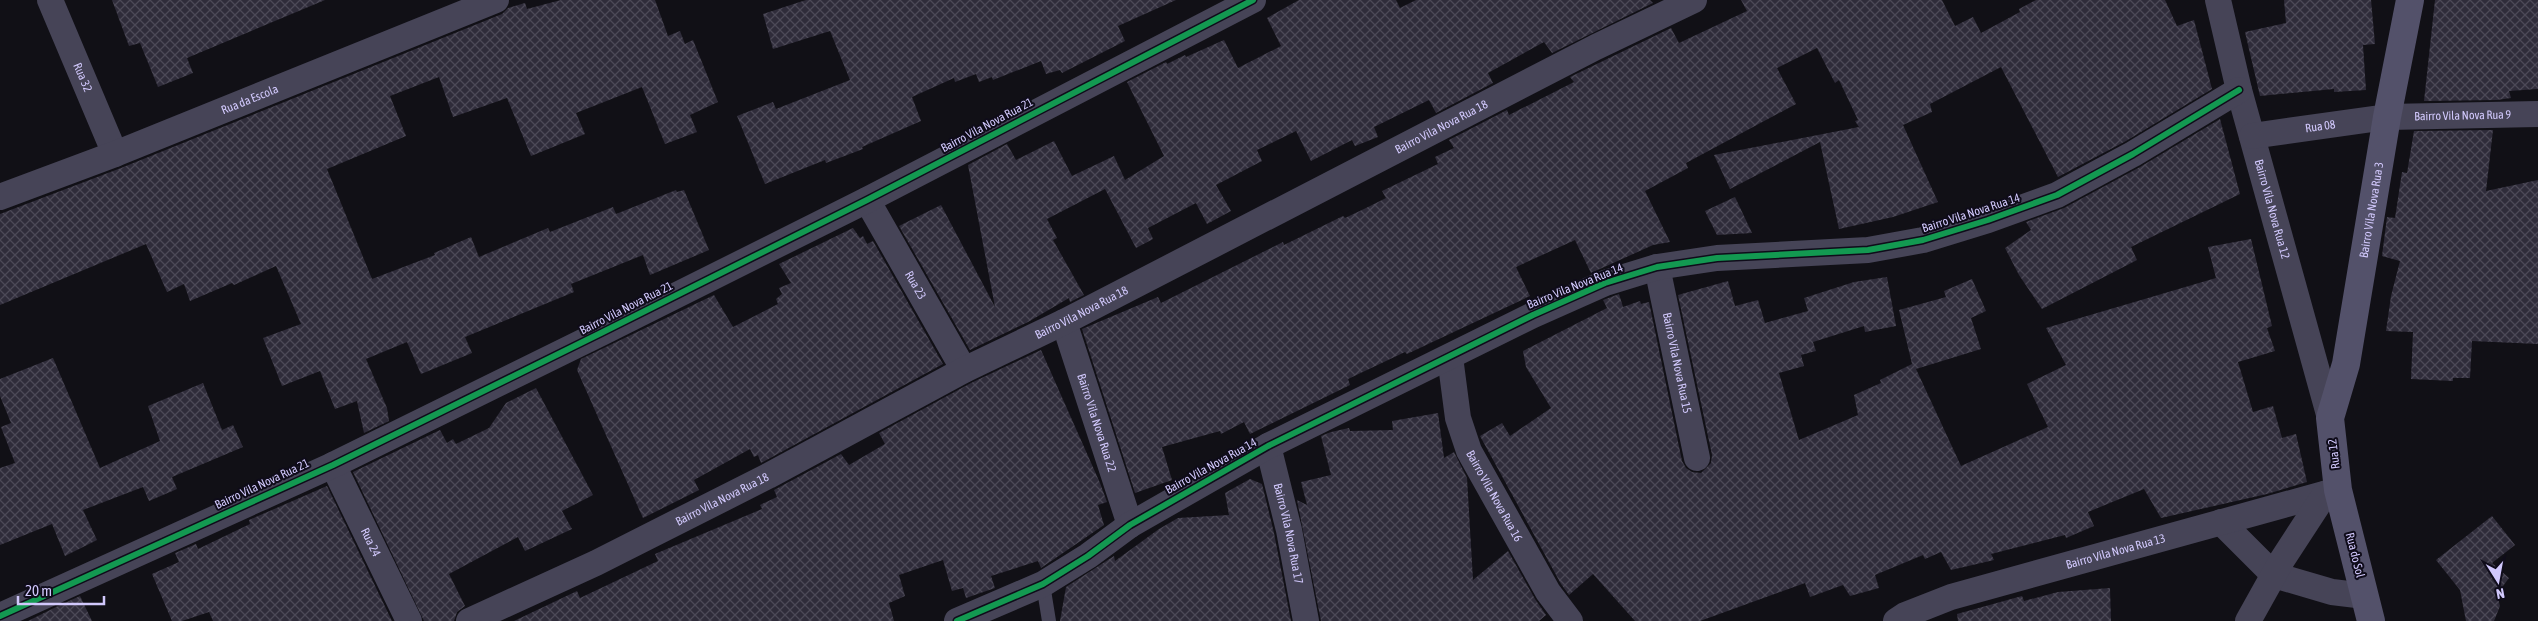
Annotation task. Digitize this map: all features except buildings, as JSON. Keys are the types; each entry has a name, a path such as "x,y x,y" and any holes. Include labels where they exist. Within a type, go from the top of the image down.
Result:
{"street":[{"name":"Rua 32","path":"50,0 115,154"},
{"name":"Rua da Escola","path":"0,197 115,154 494,0"},
{"name":"Bairro Vila Nova Rua 21","path":"0,616 333,464 867,200 1253,0"},
{"name":"Bairro Vila Nova Rua 18","path":"469,621 596,563 768,476 964,370 1064,322 1588,52 1694,0"},
{"name":"Bairro Vila Nova Rua 12","path":"2218,0 2239,90 2330,418"},
{"name":"Bairro Vila Nova Rua 3","path":"2330,418 2346,364 2387,117 2410,0"},
{"name":"Bairro Vila Nova Rua 14","path":"957,621 1042,584 1088,556 1130,525 1268,446 1533,315 1605,283 1657,267 1717,258 1868,250 1923,240 1988,220 2058,195 2133,154 2239,90"},
{"name":"Bairro Vila Nova Rua 9","path":"2387,117 2538,114"},
{"name":"Rua 08","path":"2252,136 2387,117"},
{"name":"Rua 23","path":"867,200 964,370"},
{"name":"Bairro Vila Nova Rua 15","path":"1657,267 1697,458"},
{"name":"Bairro Vila Nova Rua 22","path":"1064,322 1130,525"},
{"name":"Bairro Vila Nova Rua 16","path":"1450,357 1458,418 1470,451 1548,592 1570,621"},
{"name":"Rua 12","path":"2330,418 2331,492"},
{"name":"Bairro Vila Nova Rua 17","path":"1268,446 1289,530 1306,621"},
{"name":"Rua 24","path":"333,464 409,621"},
{"name":"Bairro Vila Nova Rua 13","path":"1896,621 1905,615 1950,597 2331,492"},
{"path":"2248,621 2274,574 2331,492"},
{"name":"Rua do Sol","path":"2331,492 2368,608"},
{"path":"2220,522 2274,574 2332,592 2368,608"}],"lane":[{"path":"1042,584 1049,621"}],"cycle path":[{"path":"0,616 333,465 867,200 1253,0"},
{"path":"957,621 1043,584 1088,556 1130,525 1268,446 1533,315 1605,283 1657,267 1717,258 1868,250 1923,240 1988,220 2057,195 2133,154 2239,90"}]}
